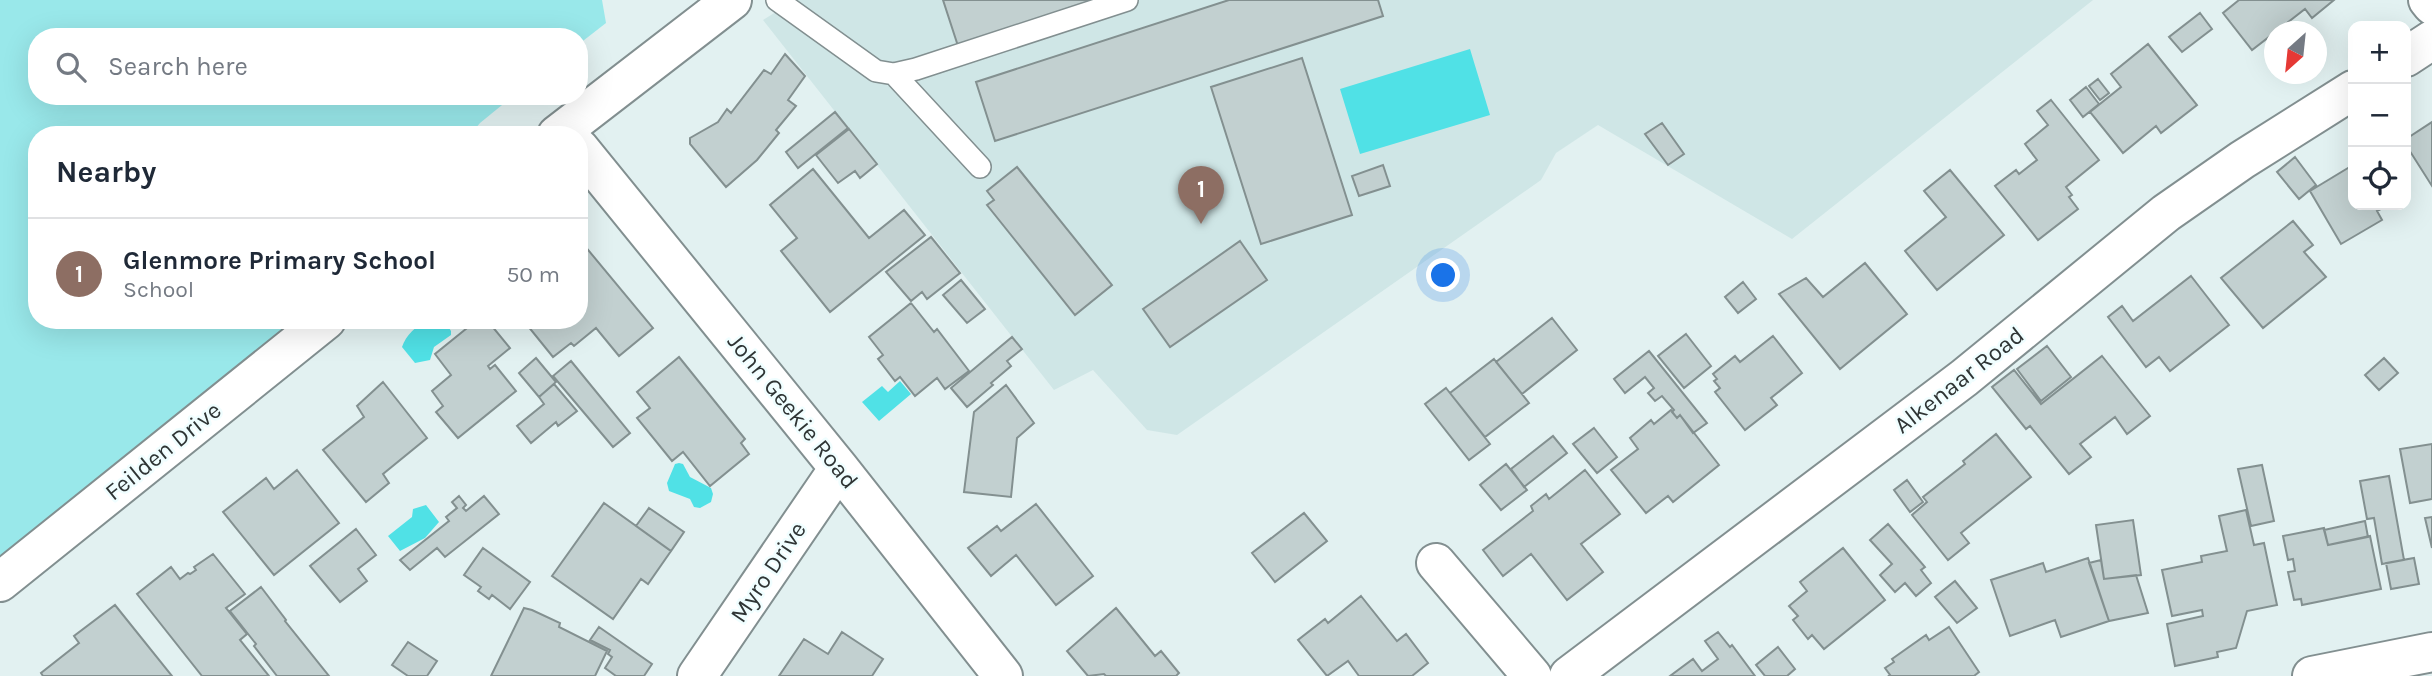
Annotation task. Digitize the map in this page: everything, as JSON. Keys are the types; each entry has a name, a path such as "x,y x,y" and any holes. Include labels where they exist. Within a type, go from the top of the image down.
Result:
{"street":[{"path":"2428,0 2432,5"},
{"path":"580,126 728,1"},
{"path":"2411,54 2432,40"},
{"name":"Alkenaar Road","path":"1569,676 1964,378 2166,213 2242,160 2348,93"},
{"name":"John Geekie Road","path":"588,163 839,468 1003,676"},
{"name":"Feilden Drive","path":"0,582 315,329"},
{"name":"Myro Drive","path":"697,676 839,468"},
{"path":"1436,563 1532,676"},
{"path":"2312,676 2432,652"}],"lane":[{"path":"777,0 876,71 894,74 961,55 1127,0"},
{"path":"894,74 980,167"}],"shaded area":[{"path":"0,0 602,0 606,23 588,37 588,28 28,28 28,105 502,105 478,126 28,126 28,329 292,329 0,556"},
{"path":"795,0 2093,0 1792,239 1598,125 1556,153 1541,180 1177,435 1147,430 1093,370 1054,390 763,20"},
{"path":"1470,49 1490,115 1360,154 1340,89"},
{"path":"450,329 451,335 434,347 430,360 415,363 402,347 412,331"},
{"path":"900,381 911,394 879,421 862,402 882,386 888,392"},
{"path":"675,464 683,464 690,477 711,488 711,502 700,508 694,507 690,499 669,491 667,483"},
{"path":"426,505 439,522 425,538 400,551 388,536 412,517 413,509"}],"building":[{"path":"943,0 1102,0 958,46"},
{"path":"1229,0 1378,0 1383,16 995,141 976,82"},
{"path":"2239,0 2334,0 2312,18 2305,9 2289,21 2264,21 2264,41 2252,50 2223,13"},
{"path":"2200,13 2212,29 2182,52 2169,37"},
{"path":"2148,44 2197,105 2161,133 2156,126 2123,153 2090,112 2121,87 2111,74"},
{"path":"785,54 805,76 788,100 796,106 776,130 779,133 757,160 726,187 690,144 690,138 718,122 727,109 731,113 764,70 771,74"},
{"path":"1302,58 1352,215 1261,244 1211,87"},
{"path":"2098,79 2109,93 2100,100 2089,86"},
{"path":"2086,87 2099,104 2083,117 2070,100"},
{"path":"2051,100 2099,160 2066,187 2072,195 2069,197 2078,209 2038,240 1995,186 2016,170 2019,174 2037,160 2025,144 2048,125 2037,111"},
{"path":"835,112 848,128 798,168 786,152"},
{"path":"2432,122 2432,186 2411,153 2411,136"},
{"path":"1662,123 1684,154 1668,165 1645,134"},
{"path":"849,129 877,164 860,178 855,171 838,183 816,155"},
{"path":"2295,157 2316,185 2299,199 2277,172"},
{"path":"1383,165 1390,186 1359,196 1352,176"},
{"path":"1017,167 1112,285 1075,315 987,205 994,200 987,191"},
{"path":"2348,168 2348,210 2379,210 2382,220 2341,244 2310,191"},
{"path":"813,169 869,238 904,210 925,235 830,312 781,251 797,238 770,205"},
{"path":"1950,170 2004,235 1937,290 1905,251 1946,217 1924,191"},
{"path":"2293,221 2313,245 2304,252 2326,277 2263,328 2221,278"},
{"path":"931,237 960,273 927,299 922,292 911,301 886,272"},
{"path":"1240,241 1267,280 1170,347 1143,309"},
{"path":"588,250 653,328 619,356 596,328 574,346 571,343 553,357 530,329 588,329"},
{"path":"1865,263 1907,314 1840,369 1779,294 1806,278 1823,297"},
{"path":"2191,276 2229,325 2170,371 2159,357 2146,367 2108,317 2122,306 2133,321"},
{"path":"961,280 985,309 967,323 943,295"},
{"path":"1743,282 1756,299 1738,313 1725,297"},
{"path":"911,303 934,332 937,329 969,371 945,389 937,378 915,396 900,377 895,381 878,359 883,355 869,337"},
{"path":"1552,318 1577,350 1522,394 1496,362"},
{"path":"466,329 494,329 510,348 488,366 490,369 495,365 516,391 458,438 436,412 443,406 432,391 451,375 435,354"},
{"path":"1686,334 1711,366 1684,388 1658,356"},
{"path":"1773,336 1802,373 1771,398 1777,405 1745,430 1715,392 1720,388 1714,381 1717,379 1713,374 1735,356 1740,362"},
{"path":"1012,337 1022,349 1007,361 1011,366 991,383 993,385 967,407 951,388"},
{"path":"2047,346 2071,377 2041,401 2017,369"},
{"path":"1649,351 1707,423 1693,433 1680,415 1677,418 1662,396 1655,401 1648,393 1654,388 1645,377 1625,393 1614,379"},
{"path":"2102,356 2150,416 2127,434 2115,417 2080,444 2091,457 2069,474 2030,426 2026,429 1992,387 2014,370 2041,404"},
{"path":"679,357 745,439 741,443 749,454 710,486 683,452 672,461 637,418 650,408 637,392"},
{"path":"536,358 556,382 539,397 519,373"},
{"path":"2384,358 2398,373 2379,390 2365,375"},
{"path":"1494,359 1529,403 1485,437 1450,393"},
{"path":"571,361 630,433 613,447 553,376"},
{"path":"383,382 427,438 383,474 389,483 366,502 323,450 364,417 357,406"},
{"path":"554,384 577,411 558,426 556,422 531,443 517,426 544,404 539,397"},
{"path":"1006,385 1034,423 1017,438 1011,497 964,492 974,412"},
{"path":"1446,388 1490,444 1469,460 1425,404"},
{"path":"1671,410 1677,418 1680,415 1719,465 1673,502 1668,496 1646,513 1611,470 1638,449 1630,438 1651,420 1654,424"},
{"path":"1594,428 1617,457 1597,473 1573,444"},
{"path":"1996,434 2031,477 1961,533 1969,543 1948,560 1912,515 1927,502 1923,497 1965,464 1963,461"},
{"path":"1553,436 1567,453 1524,487 1511,469"},
{"path":"2432,444 2432,499 2410,503 2400,449"},
{"path":"1506,464 1527,490 1501,510 1480,485"},
{"path":"2262,465 2274,521 2251,526 2238,469"},
{"path":"297,470 339,523 274,575 223,512 266,478 274,489"},
{"path":"1585,470 1620,514 1581,544 1603,572 1567,600 1531,554 1503,576 1483,550 1533,511 1531,506 1546,494 1549,499"},
{"path":"2389,476 2404,560 2382,564 2374,518 2367,519 2360,481"},
{"path":"1907,480 1923,502 1910,512 1894,490"},
{"path":"459,496 466,505 463,508 466,511 484,496 499,514 445,557 437,548 410,570 400,560 449,521 446,517 457,508 452,502"},
{"path":"604,503 671,551 648,584 641,579 613,619 552,576"},
{"path":"1036,504 1093,576 1056,605 1016,555 991,576 968,548 997,526 1001,531"},
{"path":"649,508 684,532 671,551 636,526"},
{"path":"2246,510 2254,545 2264,543 2277,605 2247,611 2236,648 2217,652 2218,657 2175,666 2167,624 2203,616 2202,610 2172,616 2162,570 2202,562 2201,556 2227,551 2219,516"},
{"path":"1304,513 1327,541 1275,582 1252,553"},
{"path":"2432,517 2432,548 2425,518"},
{"path":"2133,520 2141,575 2104,579 2096,525"},
{"path":"2365,521 2368,537 2328,545 2324,530"},
{"path":"1888,524 1925,567 1921,570 1931,583 1916,596 1905,583 1895,592 1880,575 1892,564 1870,540"},
{"path":"2324,528 2328,545 2370,536 2381,589 2302,605 2301,599 2294,600 2288,572 2295,571 2293,559 2288,560 2283,536"},
{"path":"356,529 376,555 358,569 367,581 340,602 310,566"},
{"path":"483,548 530,582 510,609 492,595 489,599 478,591 481,587 464,575"},
{"path":"1843,548 1885,600 1824,649 1812,635 1808,639 1793,620 1798,616 1789,606 1807,591 1800,582"},
{"path":"213,554 245,594 226,608 247,634 240,640 269,676 202,676 137,594 171,567 180,579 196,570 194,567"},
{"path":"2088,558 2109,621 2061,637 2055,620 2010,636 1991,580 2043,563 2046,572"},
{"path":"2414,558 2419,584 2391,589 2386,563"},
{"path":"2101,560 2104,579 2136,575 2148,613 2109,621 2089,563"},
{"path":"1955,581 1977,608 1957,623 1935,597"},
{"path":"261,587 329,676 277,676 254,646 256,644 230,611"},
{"path":"1361,596 1397,641 1406,634 1428,663 1412,676 1359,676 1348,661 1327,676 1298,640 1325,619 1328,623"},
{"path":"115,605 172,676 43,676 41,673 79,643 74,636"},
{"path":"524,608 560,623 559,627 607,651 595,676 491,676"},
{"path":"1116,608 1155,656 1161,651 1179,673 1176,676 1088,676 1067,651"},
{"path":"599,627 652,664 644,676 616,676 605,668 612,657 608,654 610,650 590,640"},
{"path":"1949,627 1979,672 1974,676 1888,676 1890,675 1885,668 1894,662 1892,659 1926,635 1929,640"},
{"path":"842,632 883,659 872,676 779,676 804,639 828,654"},
{"path":"1718,632 1730,647 1732,645 1755,676 1670,676 1693,659 1702,671 1718,659 1705,641"},
{"path":"408,642 437,661 427,676 408,676 392,665"},
{"path":"1778,647 1795,669 1787,676 1765,676 1756,665"}],"place":[{"name":"Glenmore Primary School","path":"1201,224"}]}
